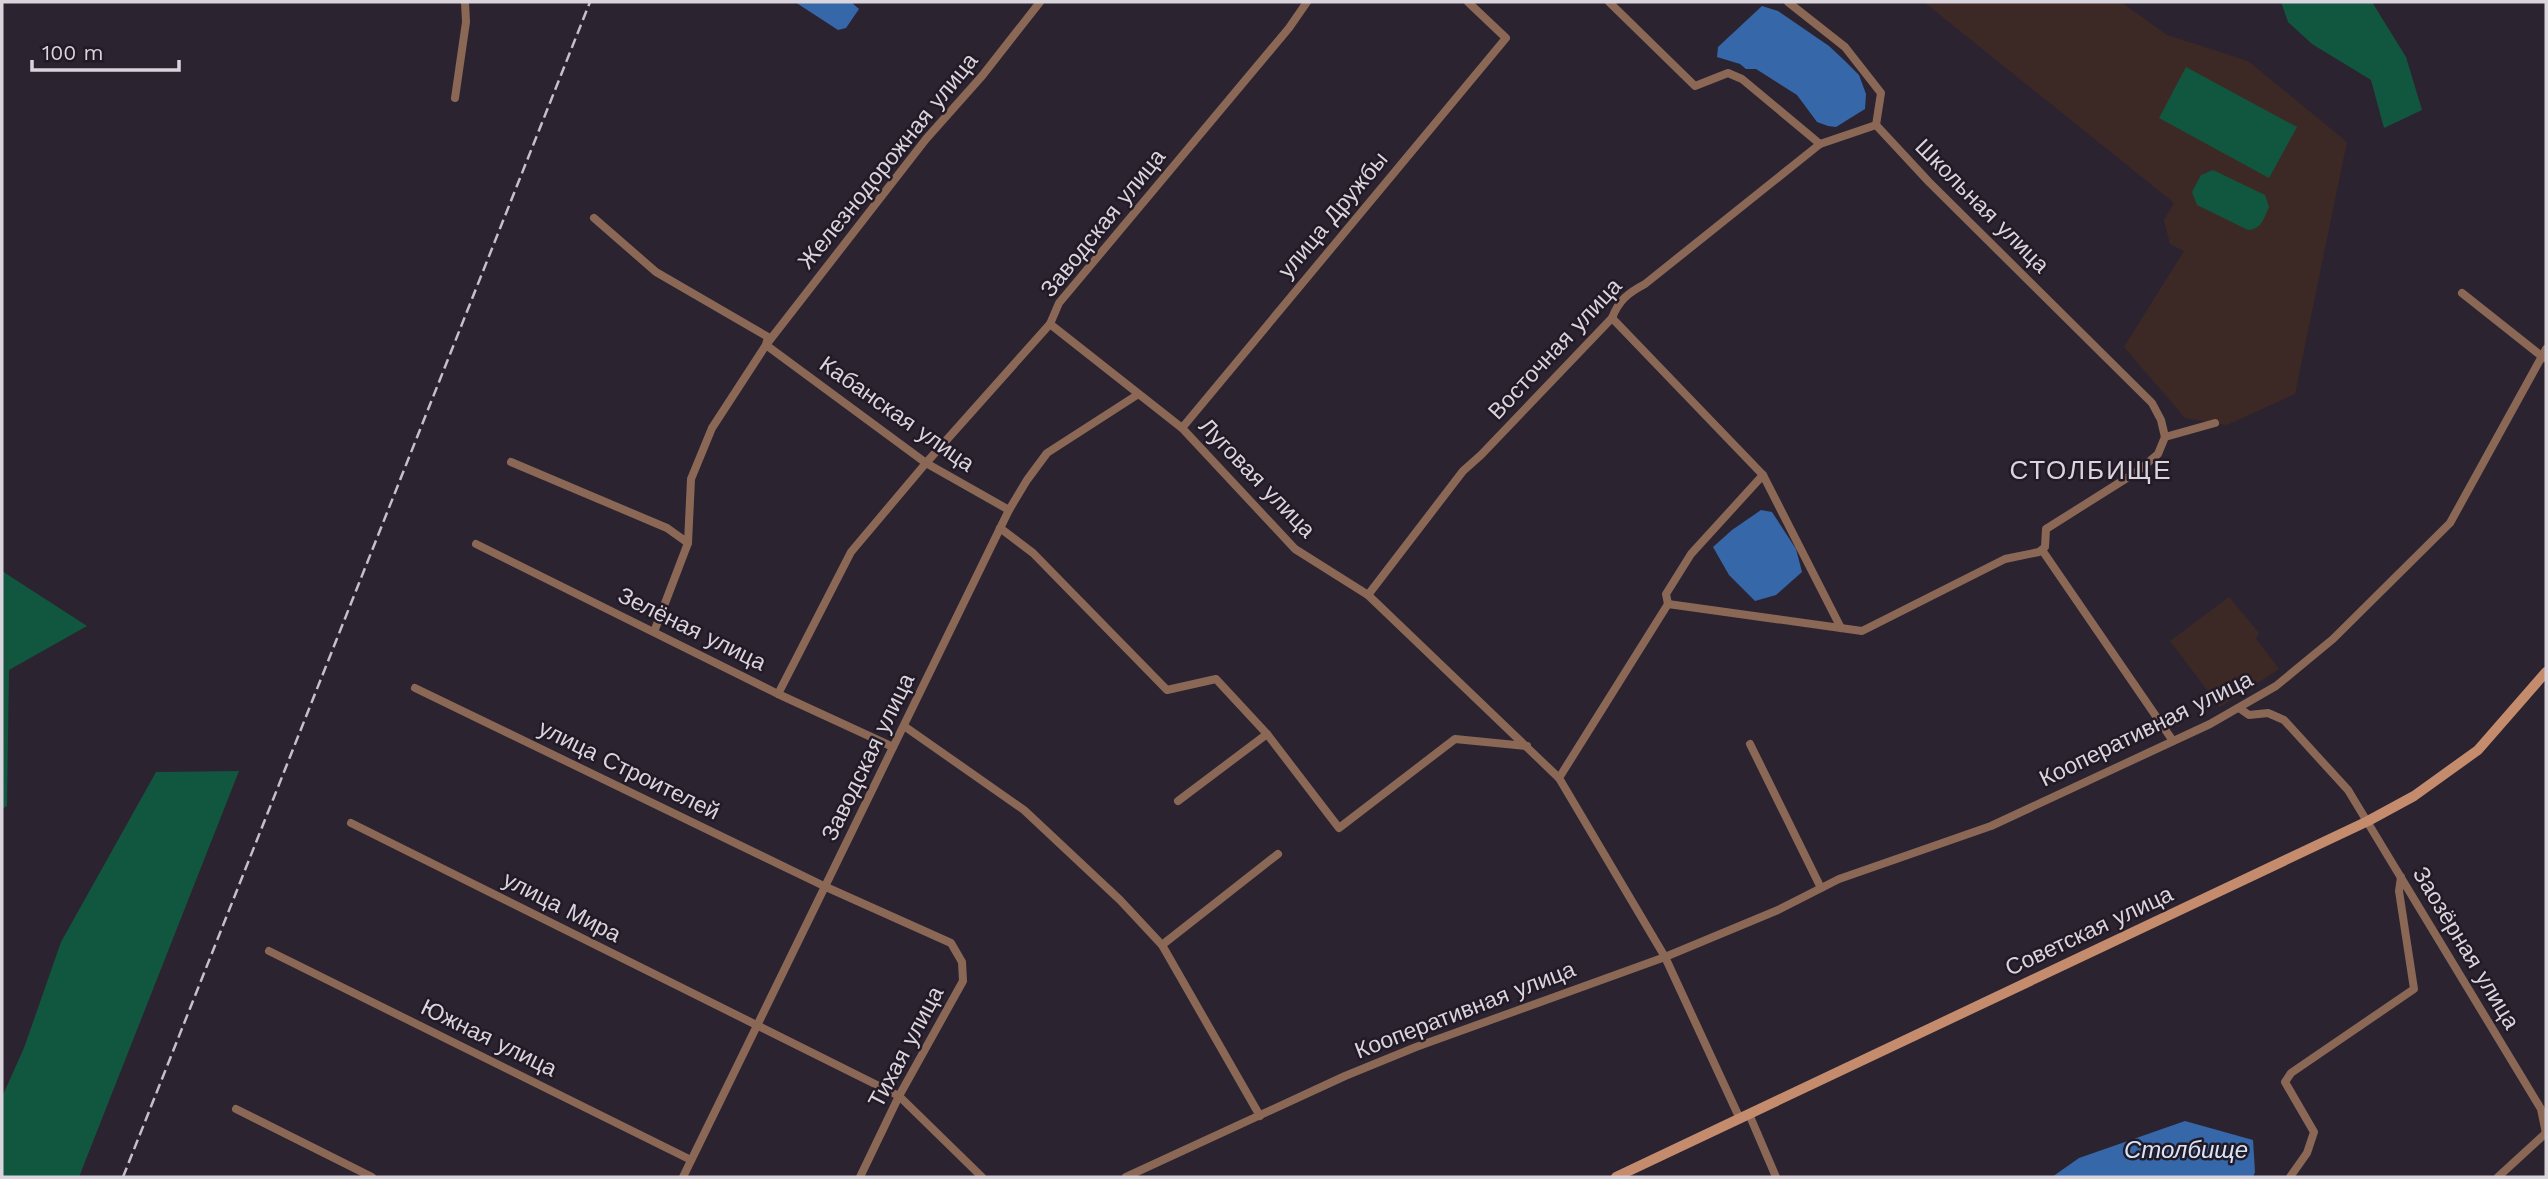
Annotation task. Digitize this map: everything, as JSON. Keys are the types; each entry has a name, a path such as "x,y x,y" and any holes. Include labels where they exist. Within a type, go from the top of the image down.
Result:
{"street":[{"path":"455,98 466,22 465,2"},
{"name":"Железнодорожная улица","path":"766,345 926,139 982,76 1040,2"},
{"name":"Заводская улица","path":"778,694 852,552 926,463 1050,324 1059,303 1289,28 1307,2"},
{"name":"улица Дружбы","path":"1181,428 1506,38 1468,2"},
{"path":"1609,2 1695,86 1728,73 1742,79 1820,144"},
{"path":"1788,2 1846,47 1881,93 1876,125"},
{"name":"Восточная улица","path":"1368,595 1463,471 1516,420 1612,318 1626,294 1645,284 1820,144 1876,125"},
{"name":"Школьная улица","path":"1876,125 1929,182 2151,403 2161,420 2165,437"},
{"name":"Кабанская улица","path":"594,218 656,272 768,337 766,345 926,463 1009,510"},
{"path":"2462,293 2545,356"},
{"path":"1612,318 1763,475 1841,628"},
{"name":"Луговая улица","path":"1050,324 1181,428 1295,549 1368,595 1559,778 1665,957 1776,1177"},
{"path":"654,632 688,543 691,479 712,428 766,345"},
{"name":"Кооперативная улица","path":"1126,1177 1345,1076 1416,1047 1665,957 1778,910 1839,879 1991,826 2239,708 2304,665 2450,523 2545,356"},
{"name":"Заводская улица","path":"683,1177 1009,510 1047,453 1137,395"},
{"path":"1668,604 1862,632 2005,559 2042,550 2045,547 2046,529 2144,467 2158,454 2165,437 2215,423"},
{"path":"511,462 667,528 688,543"},
{"path":"1559,778 1668,604 1666,594 1690,554 1763,475"},
{"path":"1000,528 1033,553 1167,690 1216,679 1268,734 1339,828 1455,739 1527,746"},
{"name":"Зелёная улица","path":"475,544 778,694 893,747"},
{"path":"2042,550 2173,741"},
{"name":"Советская улица","path":"1616,1177 2368,821 2414,796 2478,750 2546,672"},
{"name":"улица Строителей","path":"415,688 826,887"},
{"name":"Заозёрная улица","path":"2239,708 2249,715 2268,713 2284,720 2348,790 2541,1109 2546,1133"},
{"path":"904,726 1024,810 1120,900 1162,945 1260,1116"},
{"path":"1178,801 1268,734"},
{"path":"1750,744 1821,888"},
{"name":"улица Мира","path":"351,823 756,1026"},
{"path":"1162,945 1278,854"},
{"path":"2290,1177 2307,1153 2314,1132 2285,1082 2291,1073 2414,989 2399,891 2401,876"},
{"name":"Тихая улица","path":"826,887 951,943 962,962 963,981 900,1096 860,1177"},
{"name":"Южная улица","path":"269,951 691,1160"},
{"path":"756,1026 900,1096 982,1177"},
{"path":"236,1110 372,1177"},
{"path":"2498,1177 2546,1133"}],"shaded area":[{"path":"1924,2 2121,2 2167,35 2248,61 2347,142 2295,394 2227,425 2185,418 2124,347 2184,251 2170,244 2164,220 2174,203"},
{"path":"2229,597 2259,633 2256,639 2279,669 2220,707 2170,641"}],"green space":[{"path":"2281,2 2372,2 2406,57 2422,110 2384,128 2371,80 2312,44 2288,22"},
{"path":"2186,67 2297,127 2269,178 2159,118"},
{"path":"2213,170 2265,195 2269,207 2259,225 2248,230 2197,205 2192,192 2201,175"},
{"path":"2,571 87,626 9,670 7,806 2,809"},
{"path":"239,771 79,1177 2,1177 2,1097 24,1048 61,942 156,772"}],"water":[{"path":"795,2 851,2 859,9 846,28 838,30"},
{"path":"1762,6 1778,11 1829,46 1859,75 1866,94 1865,109 1836,127 1828,126 1817,122 1797,95 1756,69 1746,69 1740,64 1717,57 1718,47"},
{"path":"1761,510 1772,512 1796,549 1802,572 1776,595 1755,601 1729,575 1713,547"},
{"name":"Столбище","path":"2185,1121 2253,1140 2253,1177 2052,1177 2079,1158"}],"railway":[{"path":"123,1177 590,2"}],"district":[{"name":"СТОЛБИЩЕ","path":"2091,470"}]}
